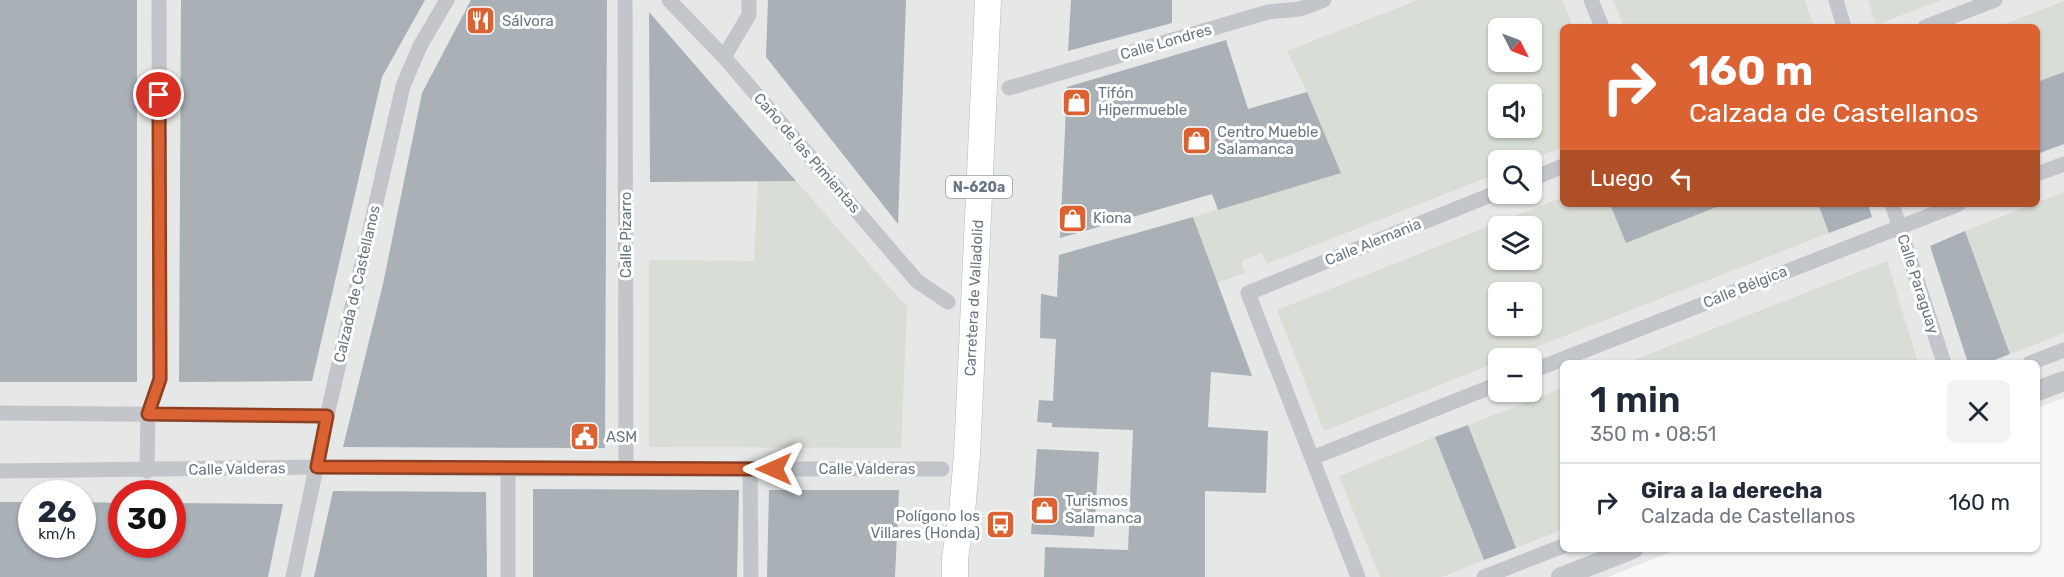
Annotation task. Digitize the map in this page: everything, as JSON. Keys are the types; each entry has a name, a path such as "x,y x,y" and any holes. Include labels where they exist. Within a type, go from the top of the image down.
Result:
{"highway":[{"name":"Carretera de Valladolid","path":"952,571 962,512 967,455 988,0"}],"street":[{"path":"147,471 148,414 160,379 159,0"},
{"name":"Calzada de Castellanos","path":"293,577 327,416 403,86 420,46 447,0"},
{"name":"Calle Pizarro","path":"625,0 626,469"},
{"name":"Caño de las Pimientas","path":"669,0 724,57 917,281 948,302"},
{"path":"724,57 749,15 749,0"},
{"name":"Calle Londres","path":"1009,87 1268,12 1300,9 1324,0"},
{"path":"1591,0 1601,24"},
{"path":"1836,0 1843,24"},
{"path":"1932,24 1995,0"},
{"path":"2040,173 2064,164"},
{"path":"1542,175 1560,167"},
{"name":"Calle Alemania","path":"1312,458 1248,293 1488,196"},
{"name":"Calle Paraguay","path":"1893,207 1943,360"},
{"name":"Calle Bélgica","path":"1562,360 1951,207"},
{"path":"2038,360 2064,350"},
{"name":"Calle Bélgica","path":"1542,368 1560,361"},
{"path":"2040,390 2064,381"},
{"path":"1358,577 1312,458 1488,388"},
{"path":"0,413 327,416"},
{"name":"Calle Valderas","path":"0,471 147,471 317,467 942,469"},
{"path":"508,469 508,577"},
{"path":"750,469 751,577"},
{"path":"1484,577 1560,547"},
{"path":"1561,577 1625,552"}],"shaded area":[{"path":"0,0 2064,0 2064,398 2040,407 2040,360 1560,360 1560,552 1671,552 1608,577 0,577"},
{"path":"1418,0 1562,0 1572,24 1560,24 1560,148 1542,155 1542,150 1488,150 1488,177 1267,264 1262,252 1241,261 1245,273 1217,283 1193,217 1341,173 1287,51"},
{"path":"1613,0 1805,0 1813,24 1623,24"},
{"path":"1868,0 1941,0 1879,24 1876,24"},
{"path":"2064,1 2064,72 2040,81 2040,24 2005,24"},
{"path":"758,181 796,181 907,307 901,448 649,447 649,260 754,261"},
{"path":"2064,192 2064,333 2010,354 1965,231 2026,207 2040,207 2040,201"},
{"path":"1560,198 1560,207 1611,207 1626,242 1717,207 1819,207 1829,233 1534,348 1488,348 1488,366 1324,431 1277,310 1488,227 1488,270 1542,270 1542,216 1515,216"},
{"path":"1887,261 1917,360 1634,360"},
{"path":"1560,389 1560,530 1516,548 1468,425 1527,402 1542,402 1542,396"},
{"path":"1435,437 1484,560 1442,577 1380,577 1339,476"}],"building":[{"path":"0,0 137,0 137,382 0,382"},
{"path":"181,0 425,0 382,77 312,381 179,382"},
{"path":"471,0 607,0 605,448 343,447 383,284 422,93"},
{"path":"768,0 906,0 898,224 766,57"},
{"path":"1071,0 1172,0 1172,23 1068,51"},
{"path":"649,12 735,111 796,181 650,182"},
{"name":"Centro Mueble Salamanca","path":"1226,40 1248,109 1307,92 1341,173 1218,210 1212,194 1060,238 1067,87"},
{"path":"2064,72 2064,144 2040,153 2040,81"},
{"path":"1611,207 1716,207 1626,243"},
{"path":"1819,207 1869,207 1872,217 1829,233"},
{"path":"1193,217 1252,376 1211,372 1208,427 1268,431 1266,493 1205,491 1205,577 1044,577 1045,547 1128,550 1133,430 1052,427 1052,423 1037,422 1039,400 1053,401 1056,339 1040,338 1041,294 1057,297 1059,255"},
{"path":"1965,231 2010,354 1995,360 1967,360 1930,246"},
{"path":"1468,425 1516,548 1484,560 1435,437"},
{"path":"1037,449 1099,452 1094,537 1031,534"},
{"path":"533,489 739,490 737,577 533,577"},
{"path":"769,490 899,490 895,577 767,577"},
{"path":"333,491 486,492 487,577 314,577"},
{"path":"0,502 18,502 18,558 96,558 96,502 108,503 108,558 186,558 186,503 283,504 268,577 0,577"}],"place":[{"name":"Sálvora","path":"481,21"},
{"name":"Tifón Hipermueble","path":"1077,102"},
{"name":"Centro Mueble Salamanca","path":"1196,141"},
{"name":"Kiona","path":"1072,218"},
{"name":"ASM","path":"585,437"},
{"name":"Turismos Salamanca","path":"1044,510"},
{"name":"Polígono los Villares (Honda)","path":"1001,525"}],"route":[{"path":"159,95 160,379 148,414 327,416 317,467 774,469"}]}
